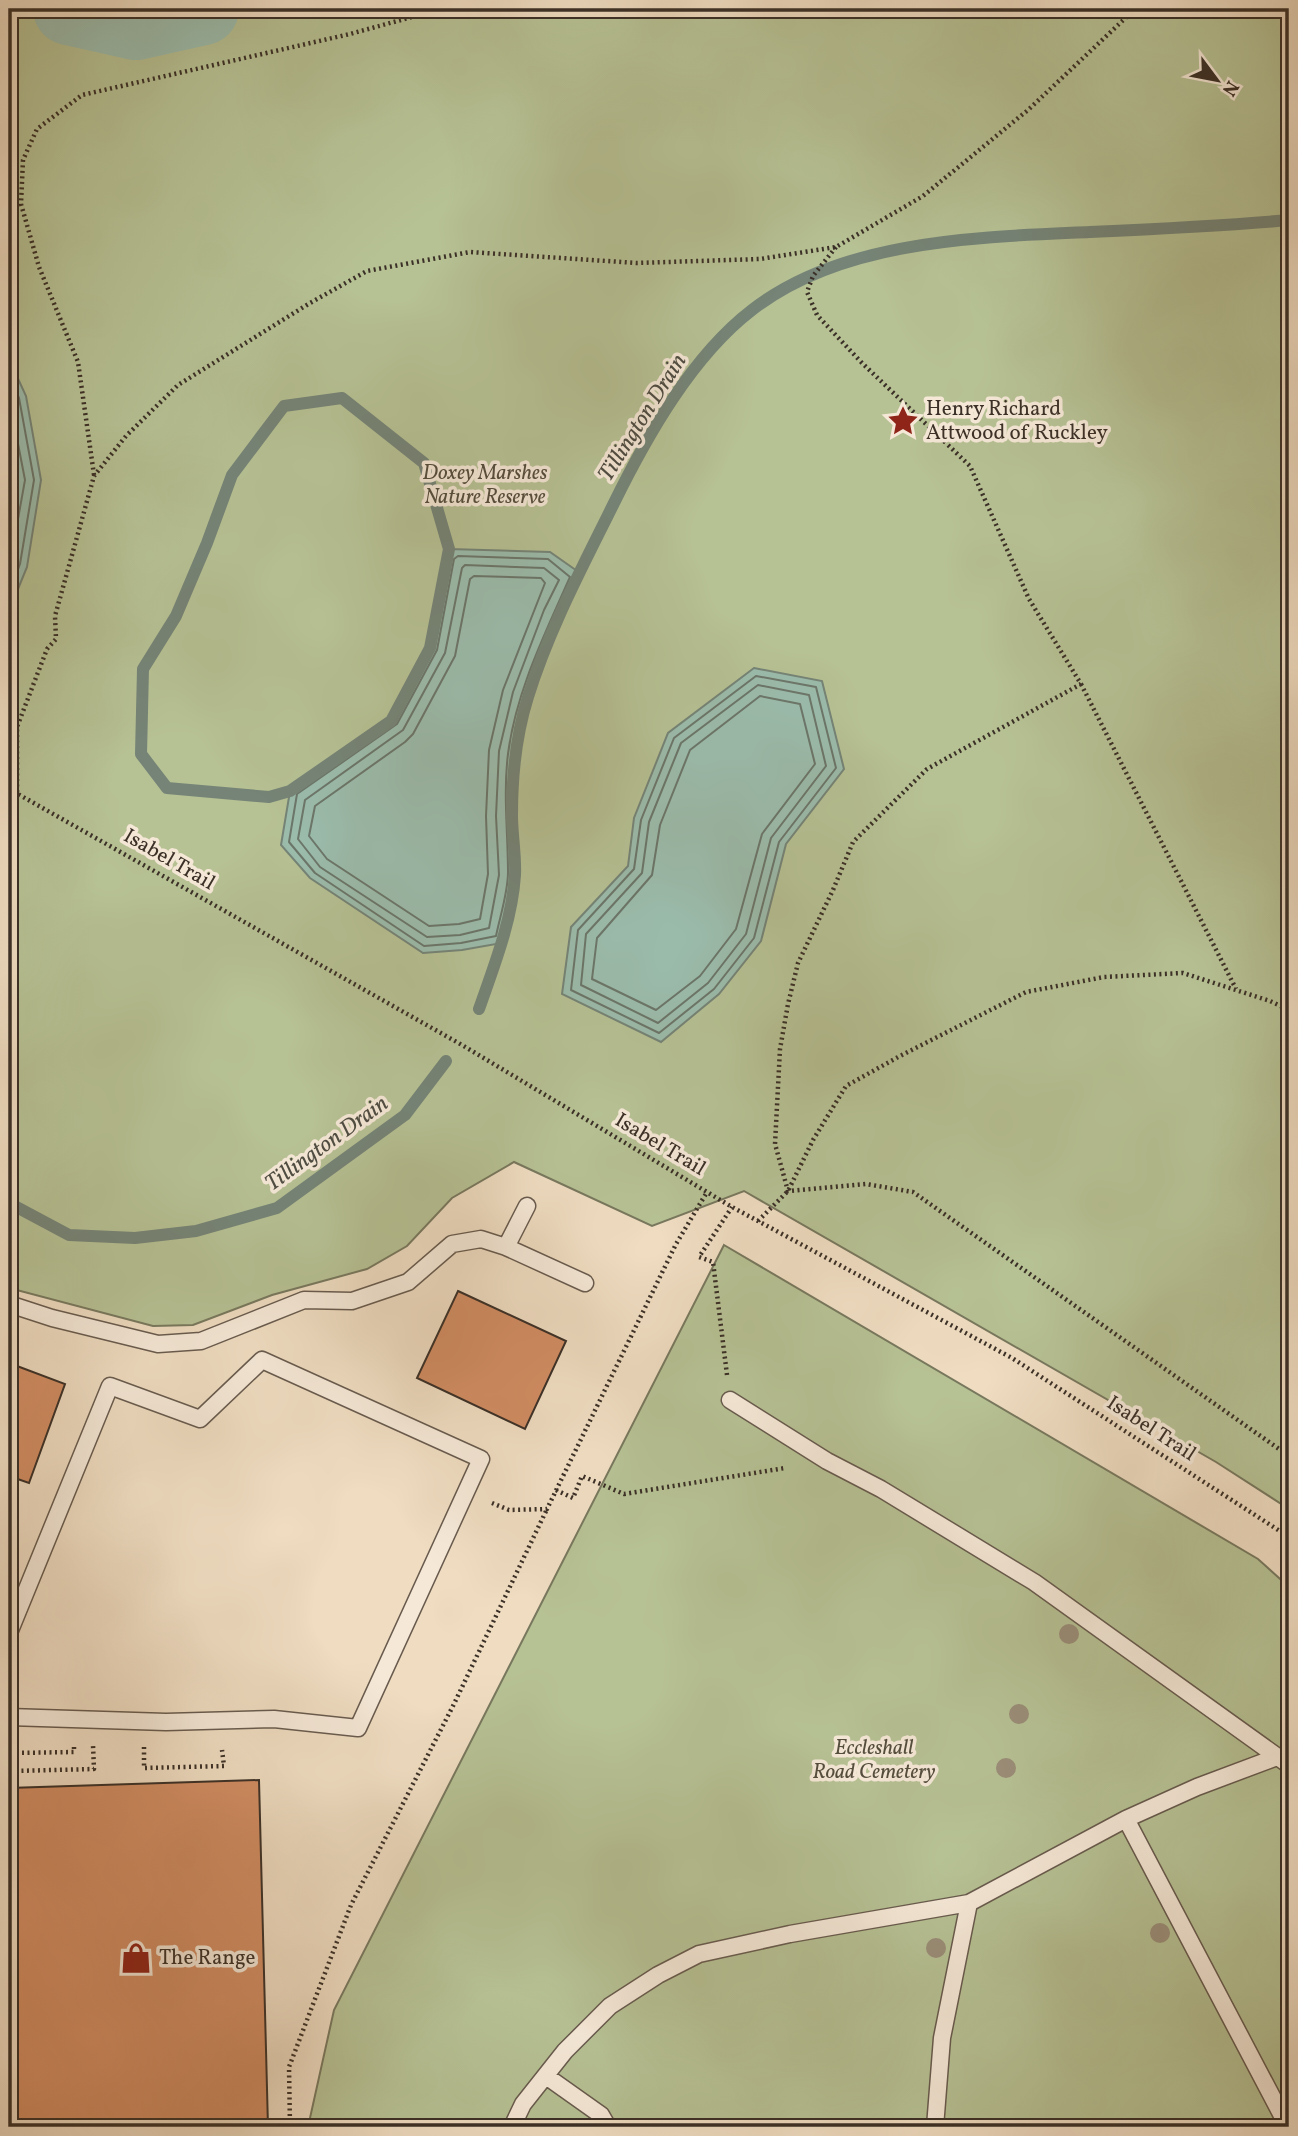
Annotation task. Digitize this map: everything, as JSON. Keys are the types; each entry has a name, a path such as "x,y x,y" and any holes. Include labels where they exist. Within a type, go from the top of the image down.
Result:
{"lane":[{"path":"506,1247 527,1206"},
{"path":"9,1304 52,1318 159,1344 201,1340 304,1300 352,1301 408,1282 452,1244 481,1239 506,1247 585,1283"},
{"path":"9,1633 110,1386 200,1419 262,1360 481,1459 358,1728 274,1719 166,1722 9,1717"},
{"path":"730,1400 827,1461 881,1489 1034,1582 1283,1761"},
{"path":"512,2127 523,2104 565,2051 610,2006 658,1975 699,1954 790,1934 969,1903 1126,1819 1197,1787 1283,1761"},
{"path":"1126,1819 1288,2127"},
{"path":"934,2127 943,2038 969,1903"},
{"path":"547,2076 601,2115 608,2127"}],"path":[{"path":"17,792 17,727 47,649 56,639 55,617 94,475 78,362 39,267 21,204 23,160 37,129 82,95 350,34 441,9"},
{"path":"1135,9 1028,110 923,196 836,247 813,276 807,292 817,315 862,363 970,466 1029,599 1081,684 1237,990"},
{"path":"94,475 126,436 178,385 246,341 368,271 470,252 637,263 760,259 836,247"},
{"path":"788,1191 775,1144 780,1049 788,1004 798,962 853,842 927,769 1081,684"},
{"name":"Isabel Trail","path":"9,789 462,1045 732,1207 1012,1357 1289,1537"},
{"path":"758,1221 788,1191 813,1140 846,1086 1027,992 1104,977 1183,973 1289,1010"},
{"path":"788,1191 866,1184 913,1192 1289,1456"},
{"path":"290,2127 289,2067 351,1905 454,1704 677,1244 707,1192"},
{"path":"730,1400 713,1262 699,1257 732,1207"},
{"path":"556,1490 573,1498 582,1476 624,1494 827,1461"},
{"path":"467,1492 509,1510 547,1509"},
{"path":"74,1752 12,1753 13,1771 94,1769 93,1743"},
{"path":"144,1743 144,1768 223,1766 223,1750 211,1750"}],"green space":[{"name":"Doxey Marshes Nature Reserve","path":"9,9 1289,9 1289,1509 1216,1462 744,1191 652,1226 514,1162 452,1198 407,1246 367,1269 272,1295 193,1325 153,1326 9,1288"},
{"name":"Eccleshall Road Cemetery","path":"724,1245 1258,1559 1289,1587 1289,2127 308,2127 334,2010"}],"water":[{"path":"9,9 108,9 136,24 9,13"},
{"path":"9,359 26,396 41,480 27,567 9,611"},
{"path":"449,549 550,552 580,573 559,616 533,683 515,753 512,784 515,875 502,943 423,953 310,878 281,845 290,791 391,721 430,648"},
{"path":"754,668 822,681 844,769 786,844 761,941 719,994 661,1042 562,994 571,927 628,866 634,818 668,733"}],"building":[{"path":"458,1291 566,1341 525,1429 417,1378"},
{"path":"9,1363 65,1384 29,1483 9,1476"},
{"name":"The Range","path":"259,1780 268,2127 9,2127 9,1788"}],"waterway":[{"path":"69,9 136,24 203,9"},
{"name":"Tillington Drain","path":"479,1009 502,943 513,892 514,770 520,726 536,672 567,598 641,451 691,374 730,329 752,310 788,286 870,255 914,246 1004,236 1289,220"},
{"path":"342,398 424,463 449,549 430,648 391,721 290,791 269,797 167,788 141,754 143,669 176,616 232,475 284,406 342,398"},
{"name":"Tillington Drain","path":"9,1203 69,1235 135,1238 196,1231 277,1208 405,1115 446,1061"}],"place":[{"name":"Henry Richard Attwood of Ruckley","path":"903,421"},
{"name":"The Range","path":"136,1958"}]}
